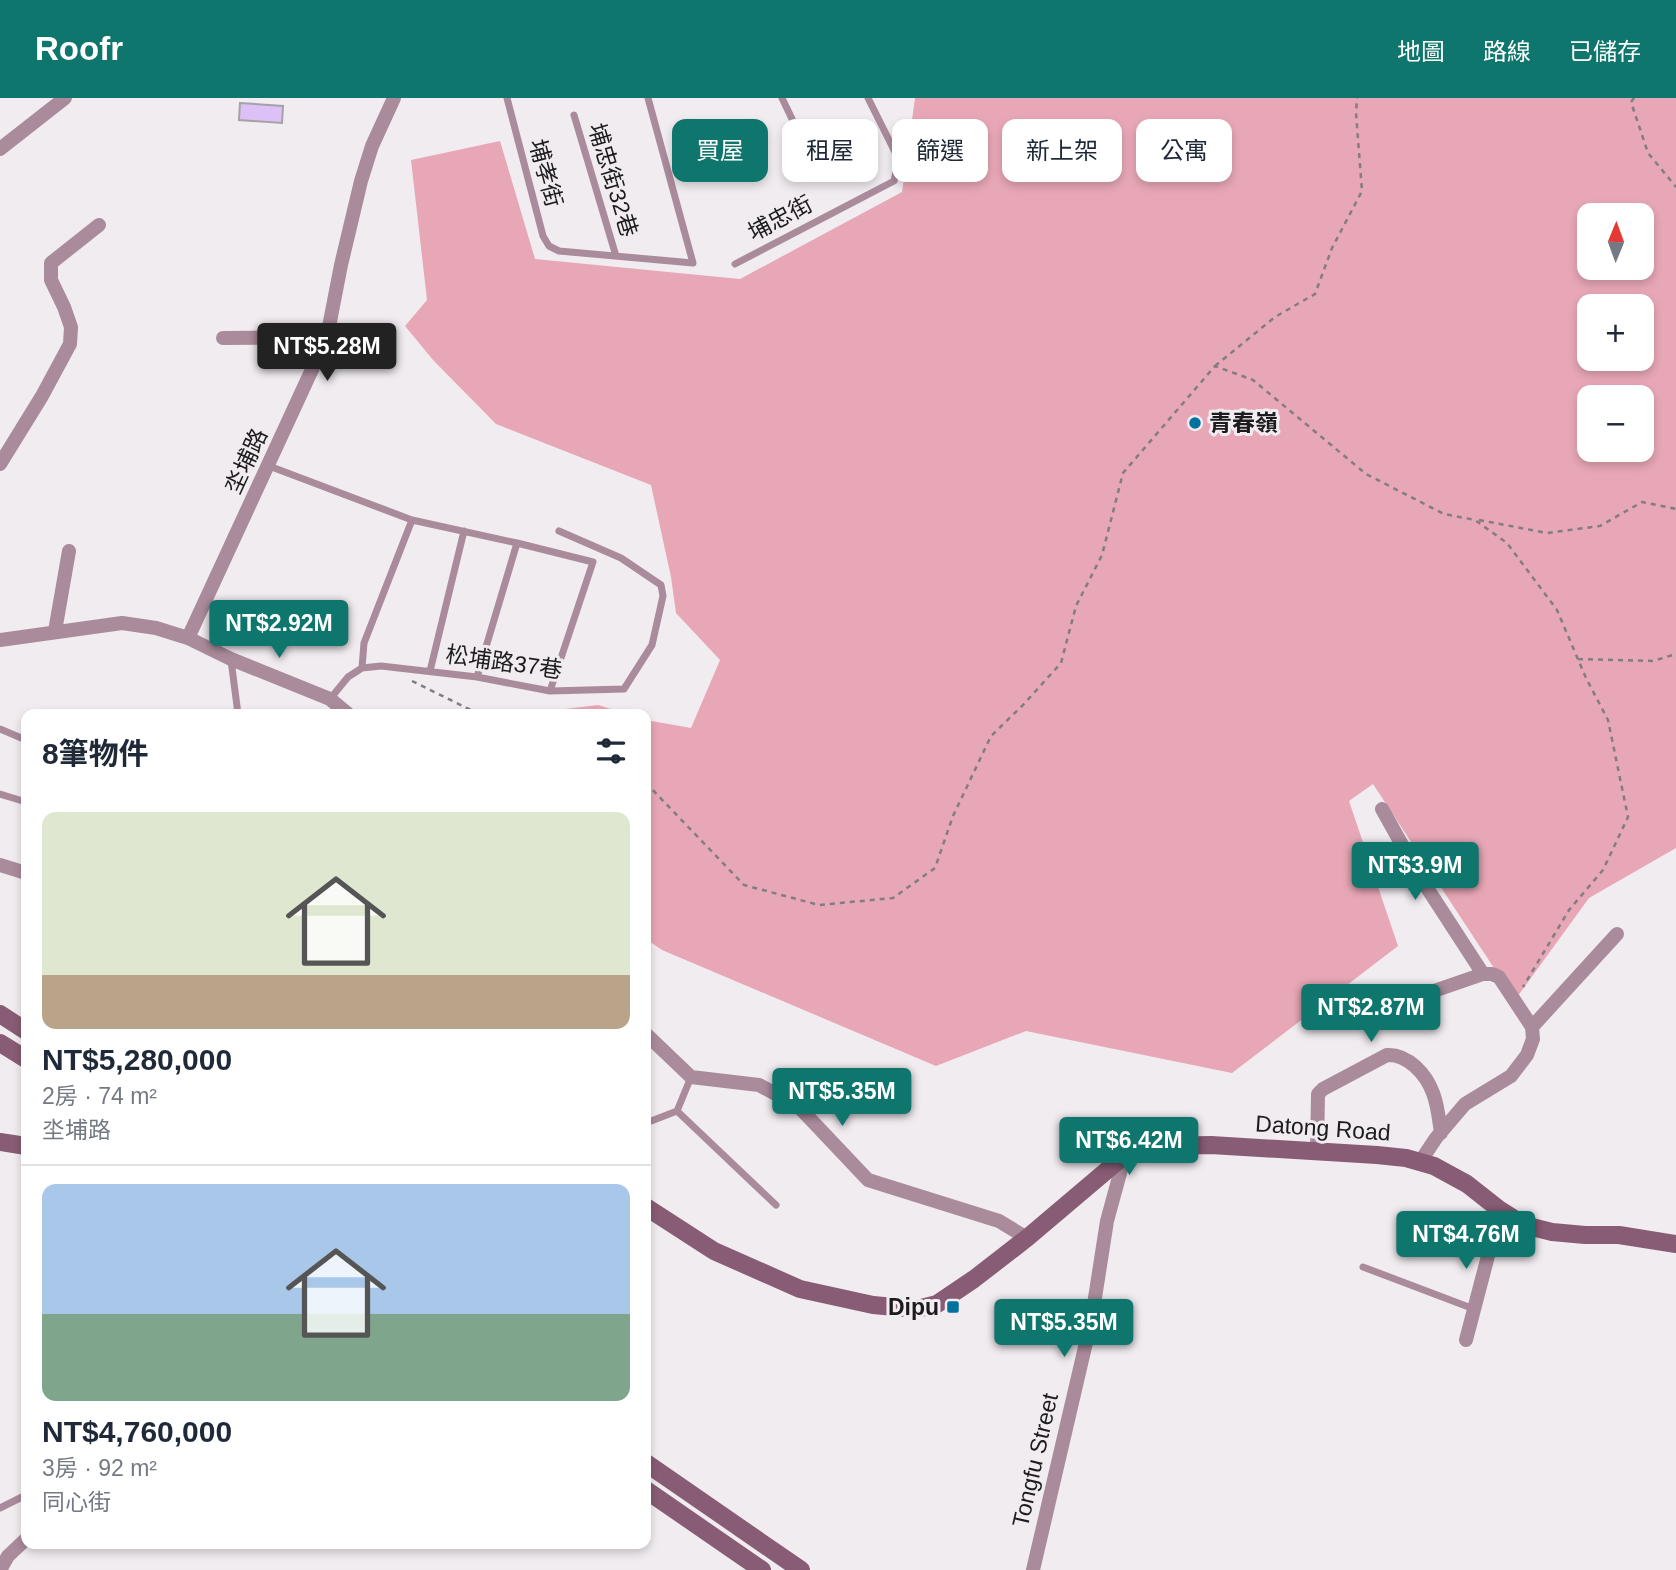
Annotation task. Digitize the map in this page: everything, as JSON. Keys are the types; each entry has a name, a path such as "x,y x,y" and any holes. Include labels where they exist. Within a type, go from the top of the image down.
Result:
{"street":[{"path":"0,149 65,98"},
{"name":"坔埔路","path":"188,638 327,337 361,181 372,146 394,98"},
{"path":"0,464 70,344 71,327 51,280 51,263 99,225"},
{"path":"223,338 327,337"},
{"path":"55,631 69,551"},
{"path":"0,640 122,623 156,628 188,638 231,659 330,699 342,709"},
{"path":"1382,808 1420,877 1483,974"},
{"path":"0,865 21,871"},
{"path":"1532,1027 1617,934"},
{"path":"1420,1162 1465,1104 1511,1076 1527,1055 1533,1039 1532,1027 1499,977 1483,974 1428,993"},
{"path":"0,1014 21,1028"},
{"path":"651,1039 691,1077 759,1085 798,1106 868,1180 999,1221 1027,1238"},
{"path":"0,1044 21,1056"},
{"path":"1317,1152 1318,1094 1387,1055 1405,1058 1420,1071 1432,1090 1441,1133"},
{"path":"0,1142 21,1145"},
{"name":"Datong Road","path":"651,1211 714,1251 800,1289 873,1305 917,1309 937,1304 974,1279 1125,1155 1152,1146 1211,1145 1406,1158 1434,1166 1467,1184 1524,1225 1552,1232 1619,1235 1676,1244"},
{"name":"Tongfu Street","path":"1033,1570 1092,1317 1107,1222 1125,1155"},
{"path":"1466,1340 1500,1210"},
{"path":"651,1466 801,1570"},
{"path":"651,1493 762,1570"},
{"path":"0,1570 8,1556 21,1544"}],"lane":[{"name":"埔孝街","path":"507,98 543,236 549,246 559,251 616,256"},
{"path":"616,256 692,262 648,98"},
{"path":"782,98 792,119"},
{"name":"埔忠街","path":"735,264 894,181 896,154 868,98"},
{"name":"埔忠街32巷","path":"574,115 616,256"},
{"path":"269,466 412,520 593,562 550,691"},
{"path":"330,699 348,677 362,668 365,643 412,520"},
{"path":"430,671 464,531"},
{"name":"松埔路37巷","path":"362,668 381,666 430,671 550,691 624,690 652,645 663,596 661,585 621,558 559,531"},
{"path":"477,677 517,543"},
{"path":"231,659 237,709"},
{"path":"0,729 21,738"},
{"path":"0,794 21,800"},
{"path":"651,1121 677,1111 691,1077"},
{"path":"677,1111 776,1205"},
{"path":"1363,1267 1474,1309"},
{"path":"0,1507 21,1497"}],"path":[{"path":"651,788 744,885 819,905 893,898 935,868 953,816 990,736 1061,663 1076,606 1102,555 1123,473 1215,366 1275,317 1315,294 1332,248 1362,191 1356,98"},
{"path":"1634,98 1632,103 1648,153 1676,187"},
{"path":"1215,366 1254,380 1366,474 1444,514 1547,533 1600,526 1642,502 1676,509"},
{"path":"1475,520 1507,543 1557,610 1608,720 1628,817 1603,870 1569,910 1522,989"},
{"path":"1578,659 1653,661 1676,654"},
{"path":"405,678 468,709"}],"shaded area":[{"path":"915,98 1676,98 1676,848 1589,898 1515,1000 1373,784 1349,801 1398,946 1232,1073 1026,1031 936,1066 662,950 651,942 651,721 691,728 720,660 676,613 651,485 496,424 433,360 405,326 427,300 411,160 500,141 535,259 740,279 902,192 903,182 988,182 988,119 912,119"},
{"path":"598,705 611,709 565,709"}],"building":[{"path":"240,103 283,106 282,123 239,120"}],"place":[{"name":"青春嶺","path":"1195,423"},
{"name":"Dipu","path":"953,1307"}]}
